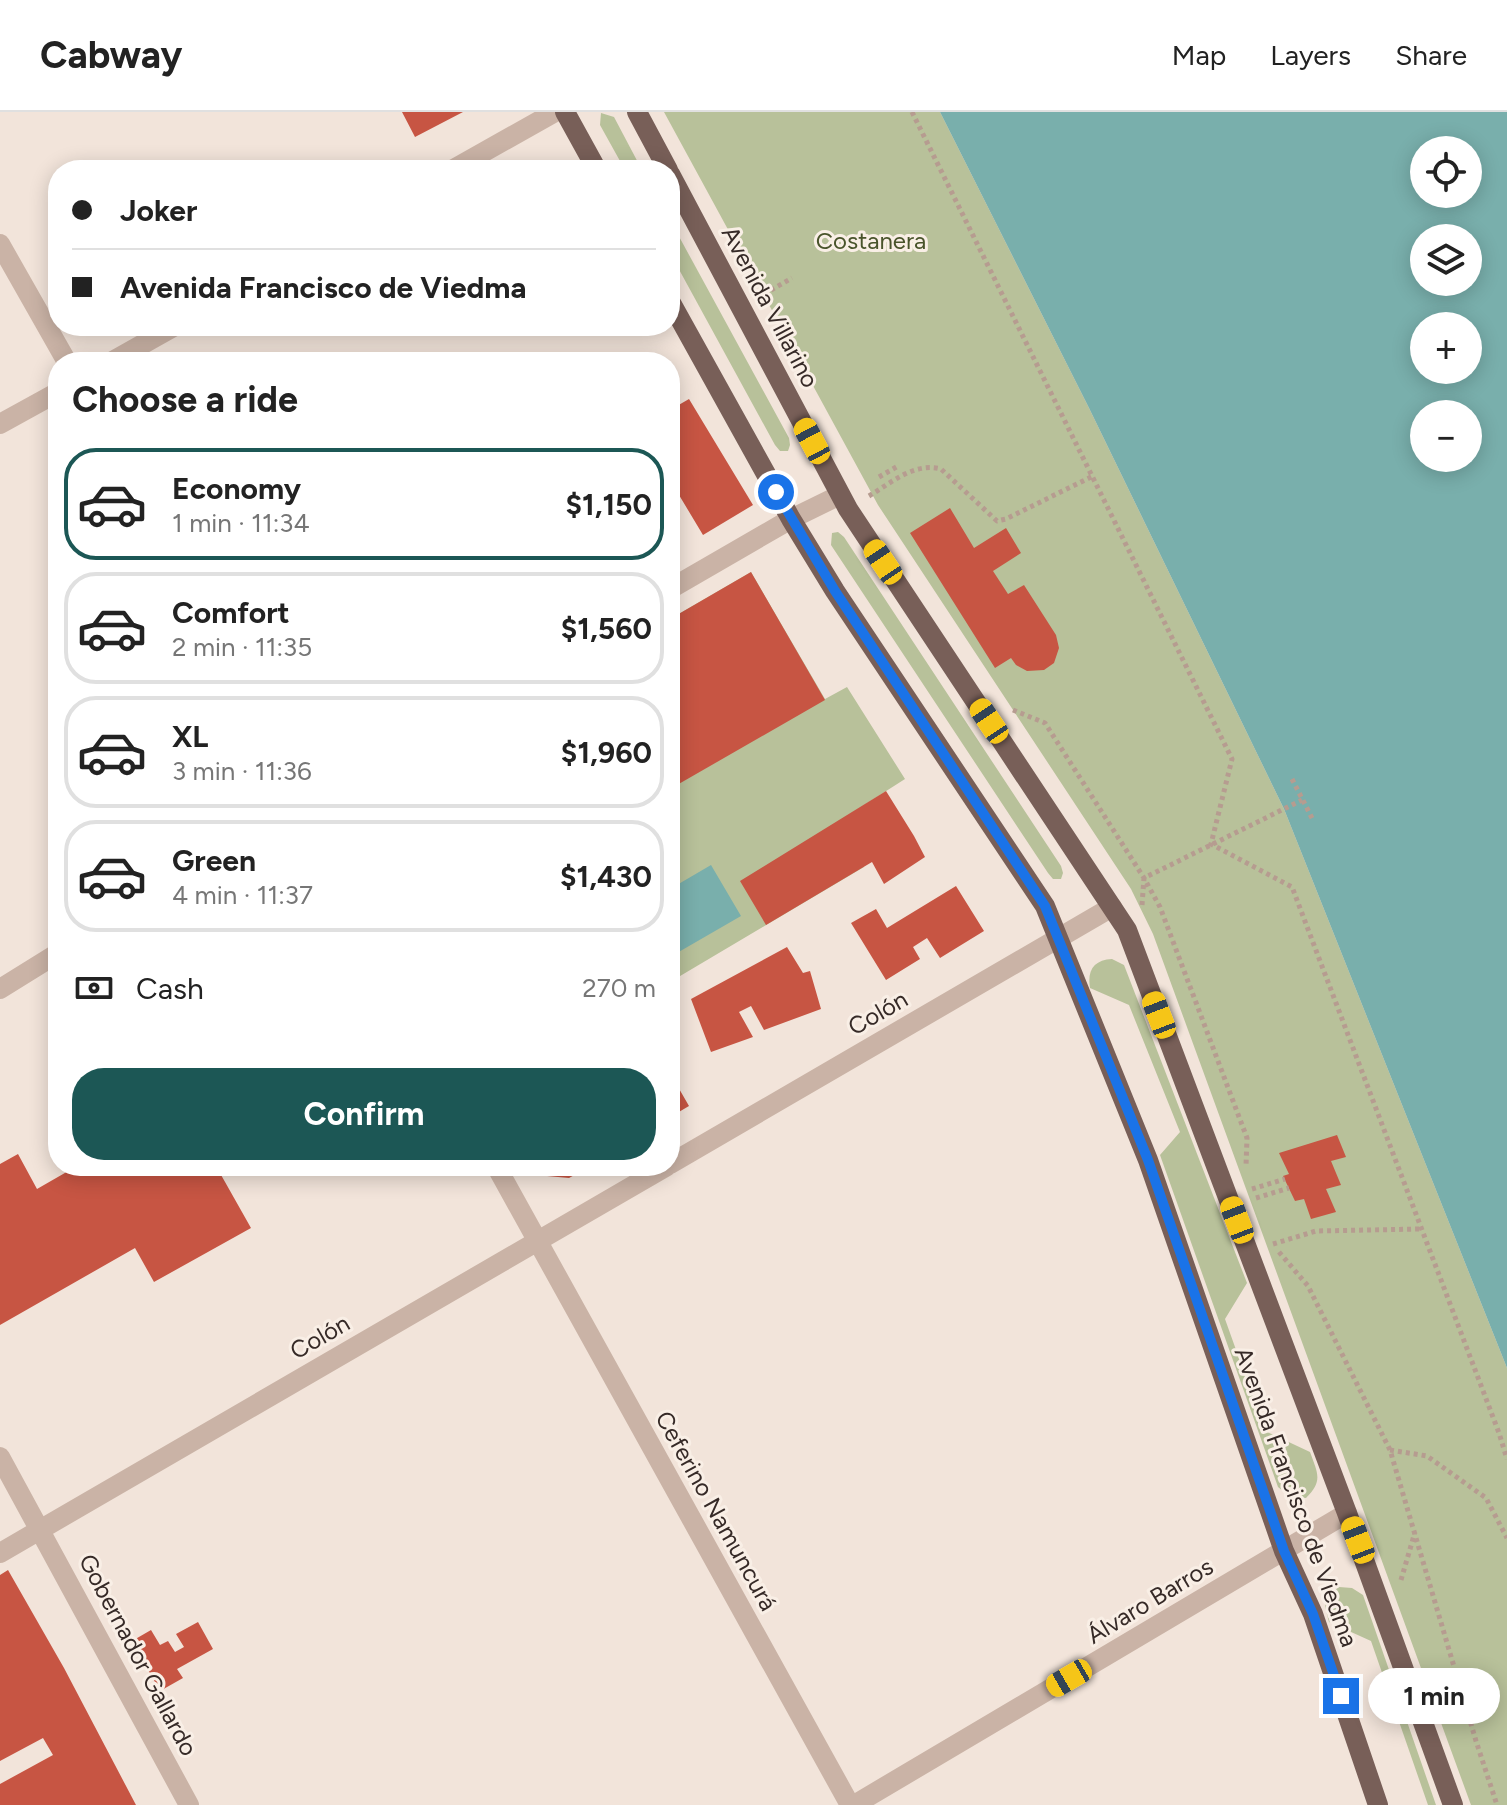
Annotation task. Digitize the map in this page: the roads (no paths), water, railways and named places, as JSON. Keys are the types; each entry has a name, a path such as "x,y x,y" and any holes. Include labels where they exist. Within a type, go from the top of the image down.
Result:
{"main road":[{"path":"565,112 591,160"},
{"name":"Avenida Villarino","path":"637,112 663,160"},
{"name":"Avenida Villarino","path":"680,193 844,502 1112,907"},
{"path":"680,319 791,519 835,591 1045,906 1058,939"},
{"name":"Avenida Francisco de Viedma","path":"1112,907 1127,930 1347,1513 1453,1805"},
{"name":"Avenida Francisco de Viedma","path":"1058,939 1148,1160 1284,1551 1313,1614 1378,1805"}],"street":[{"path":"470,160 555,112"},
{"path":"0,244 48,329"},
{"path":"129,352 157,336"},
{"path":"0,424 48,398"},
{"path":"680,583 791,519 844,502"},
{"name":"Colón","path":"680,1158 1112,907"},
{"path":"0,989 48,959"},
{"name":"Ceferino Namuncurá","path":"501,1176 852,1805"},
{"name":"Colón","path":"0,1553 649,1176"},
{"name":"Gobernador Gallardo","path":"0,1457 189,1805"},
{"name":"Álvaro Barros","path":"852,1805 1347,1513"}],"water":[{"path":"940,112 1507,112 1507,1368 1284,809 1089,408"},
{"path":"711,865 741,916 680,951 680,883"}],"park label":[{"name":"Costanera","path":"871,241"}]}
